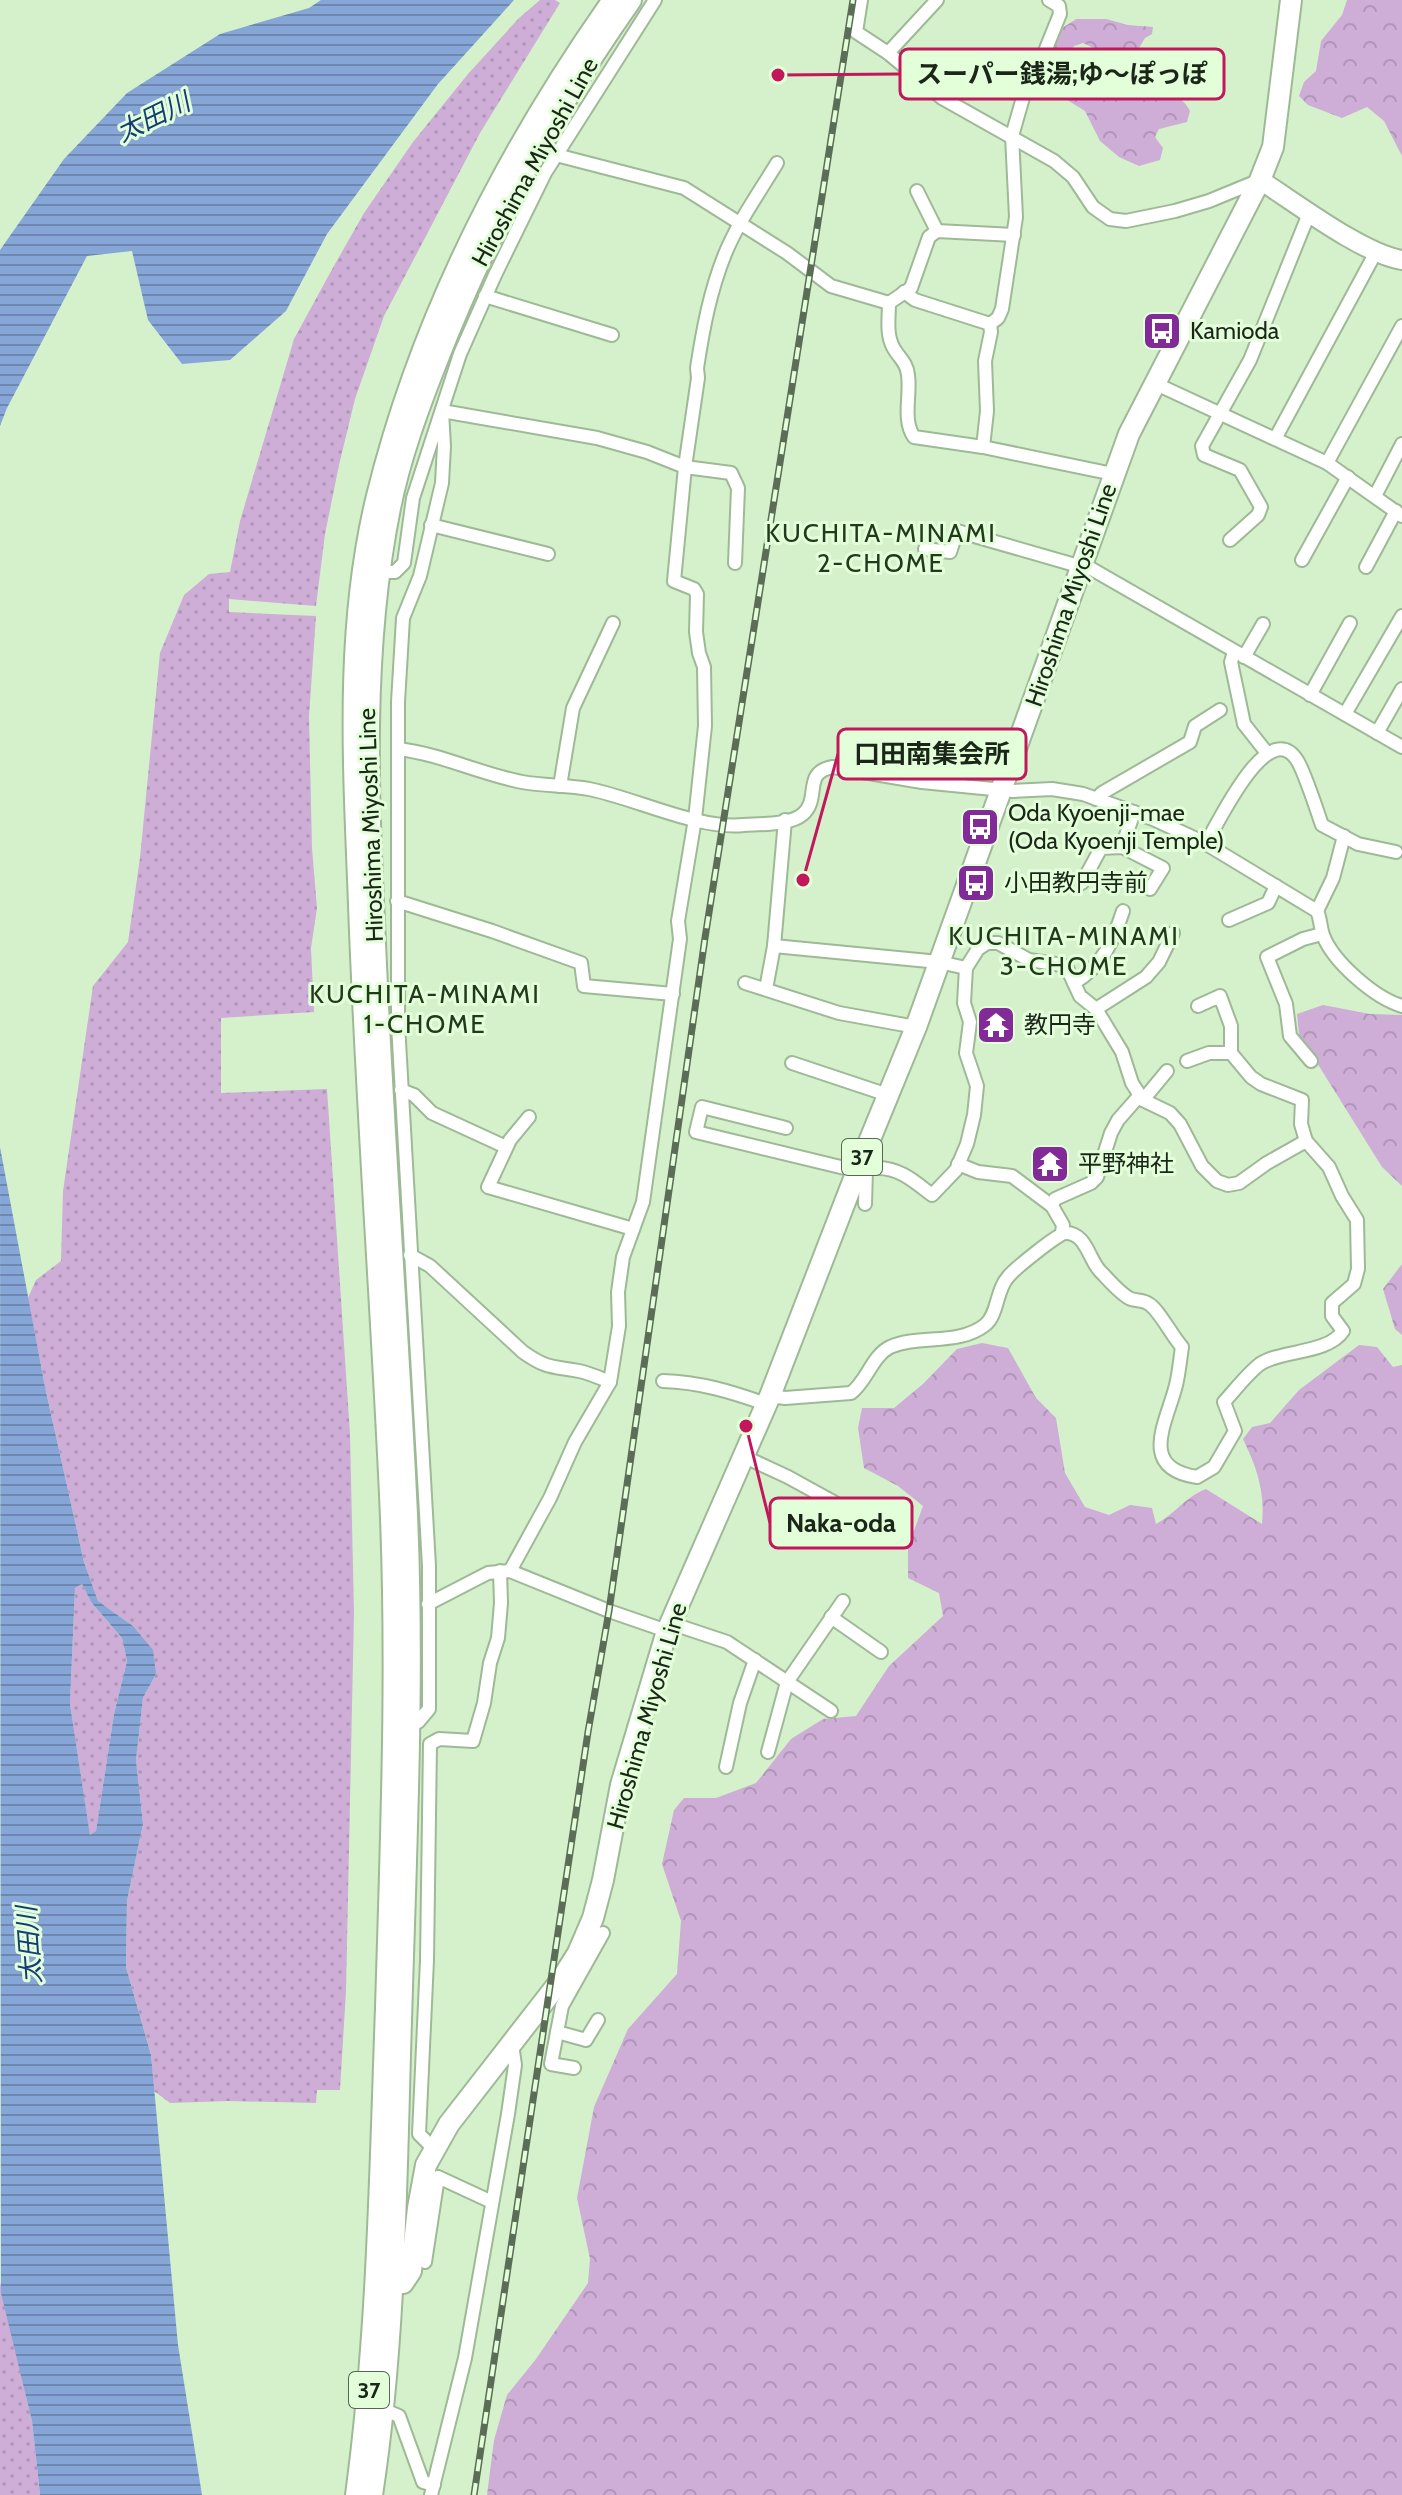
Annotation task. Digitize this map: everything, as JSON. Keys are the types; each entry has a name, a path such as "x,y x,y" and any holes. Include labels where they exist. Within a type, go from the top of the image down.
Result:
{"main road":[{"name":"Hiroshima Miyoshi Line","path":"372,2495 385,2410 385,2284 407,1501 370,843 367,706 370,572 377,496 404,405 451,286 496,191 559,82 613,0"},
{"name":"Hiroshima Miyoshi Line","path":"370,572 418,410 461,301 540,142 631,0"},
{"name":"Hiroshima Miyoshi Line","path":"385,2284 403,2283 411,2271 426,2165 449,2124 575,1968 593,1918 621,1785 668,1627 768,1400 916,1027 1113,474 1154,383 1260,180 1273,147 1291,0"},
{"name":"Hiroshima Miyoshi Line","path":"356,2495 385,2284"}],"street":[{"path":"370,572 395,572 404,563 413,498 460,354 485,296 556,155 655,0"},
{"path":"861,0 856,32 888,53 942,98 1054,161 1073,177 1093,207 1110,219 1126,221 1175,211 1260,180 1376,252 1400,263"},
{"path":"888,53 937,0"},
{"path":"990,324 998,318 1002,309 1014,235 1016,190 1012,136 1024,94 1035,76 1060,14 1059,6 1049,0"},
{"path":"556,155 684,188 831,286 889,303"},
{"path":"435,2150 419,2134 427,1960 430,1744 439,1739 473,1741 498,1638 505,1571 550,1498 575,1442 610,1382 619,1326 619,1280 623,1257 643,1202 673,994 680,939 678,921 695,819 705,726 704,667 696,632 697,594 694,589 674,581 699,355 712,291 739,224 777,163"},
{"path":"917,191 937,231"},
{"path":"1230,540 1258,515 1261,507 1240,470 1204,455 1202,446 1250,360 1310,211"},
{"path":"889,303 911,288 929,237 937,231 1014,235"},
{"path":"1275,439 1376,252"},
{"path":"904,292 915,300 990,324"},
{"path":"485,296 612,335"},
{"path":"889,303 888,332 892,346 904,362 908,374 909,429 914,437 983,447 1113,474"},
{"path":"983,447 987,411 985,361 990,324"},
{"path":"1327,463 1402,326"},
{"path":"1154,383 1327,463 1399,513 1366,567"},
{"path":"442,411 597,438 685,467 731,473 738,488 735,563"},
{"path":"401,1724 418,1722 429,1709 429,1566 398,1024 398,749 403,618 420,576 442,483 442,411"},
{"path":"1375,496 1402,444"},
{"path":"1302,560 1348,477"},
{"path":"431,525 548,554"},
{"path":"925,549 950,552 957,531 1017,551 1082,566 1402,747"},
{"path":"1345,714 1402,616"},
{"path":"560,786 573,708 613,623"},
{"path":"1310,695 1350,623"},
{"path":"1263,624 1231,662 1244,724 1267,753"},
{"path":"1377,733 1402,689"},
{"path":"1096,799 1190,742 1195,726 1220,710"},
{"path":"398,749 419,751 522,782 590,789 695,819 738,826 802,815 810,804 816,775 822,769 833,767 922,782 1002,790 1052,789 1096,799 1206,843 1317,911 1322,922 1322,934 1340,962 1383,999 1402,1006"},
{"path":"1206,843 1248,770 1267,753 1278,749 1289,751 1298,761 1322,825 1358,844 1396,852"},
{"path":"1122,847 1134,812"},
{"path":"766,989 774,946 785,820"},
{"path":"1317,911 1333,878 1344,836"},
{"path":"1082,883 1101,848 1122,847 1163,868 1150,889"},
{"path":"1229,920 1268,903 1276,886"},
{"path":"397,901 581,963 584,986 673,994"},
{"path":"1074,983 1093,971 1116,932 1123,911"},
{"path":"1096,1009 1146,977 1159,962 1173,933"},
{"path":"1311,1061 1290,1036 1286,1004 1267,957 1303,939 1322,934"},
{"path":"786,1128 702,1107 696,1132 860,1170 875,1167 892,1170 906,1175 932,1195 958,1164 974,1115 977,1086 966,1053 970,1022 964,1003 966,968 978,949 987,943 998,943 1029,960 1062,965 1068,970 1080,996 1096,1009 1122,1052 1132,1083 1142,1098 1170,1113 1180,1124 1202,1166 1217,1181 1228,1185 1239,1183 1306,1141"},
{"path":"774,946 939,962 966,968"},
{"path":"745,983 839,1013 916,1027"},
{"path":"663,1381 702,1385 768,1400 851,1393 888,1348 976,1331 989,1323 1002,1284 1010,1274 1039,1253 1054,1236 1072,1234 1092,1254 1097,1269 1128,1298 1148,1302 1182,1347 1176,1385 1160,1434 1159,1448 1163,1459 1185,1475 1197,1477 1214,1467 1235,1431 1224,1402 1261,1363 1339,1338 1343,1331 1332,1316 1332,1303 1354,1284 1358,1269 1357,1220 1329,1167 1306,1141 1301,1124 1302,1100 1261,1084 1231,1053 1231,1026 1220,996 1198,1006"},
{"path":"1187,1061 1209,1053 1231,1053"},
{"path":"792,1063 888,1095"},
{"path":"1052,1206 1060,1195 1091,1183 1097,1177 1118,1120 1167,1071"},
{"path":"401,1090 414,1095 432,1113 506,1147"},
{"path":"529,1117 506,1147 488,1187 633,1229"},
{"path":"958,1164 978,1172 1012,1176 1052,1206 1063,1225 1062,1233"},
{"path":"860,1170 865,1204"},
{"path":"410,1255 430,1266 540,1364 581,1371 610,1382"},
{"path":"743,1456 888,1532"},
{"path":"428,1604 488,1573 505,1571 668,1627 727,1642 831,1711"},
{"path":"768,1752 787,1682 843,1601"},
{"path":"831,1617 881,1652"},
{"path":"726,1767 740,1703 755,1660"},
{"path":"574,2068 551,2064 562,2006 575,1968 603,1933"},
{"path":"557,2032 586,2040 598,2020"},
{"path":"385,2410 399,2416 423,2482 432,2490 465,2358 515,2065 512,2044"},
{"path":"425,2262 438,2177 492,2202"}],"green space":[{"path":"540,0 560,3 480,133 384,316 355,399 339,465 325,534 316,606 229,599 229,612 316,616 309,716 312,848 317,908 311,948 314,1012 221,1018 221,1093 327,1089 350,1434 354,1612 346,1991 340,2090 317,2090 316,2103 170,2103 154,2091 151,2055 126,1967 127,1901 143,1824 136,1760 143,1698 156,1674 133,1626 98,1601 84,1562 28,1298 36,1280 61,1261 63,1191 93,986 128,942 140,858 160,653 184,595 209,574 230,572 240,521 294,339 364,213 413,142 468,74 519,18"},
{"path":"1347,0 1402,0 1402,156 1384,121 1367,107 1342,118 1308,105 1299,96 1304,82 1316,71 1321,41 1342,15"},
{"path":"1076,19 1106,19 1153,27 1152,34 1145,38 1133,58 1122,61 1083,43 1074,46 1062,76 1065,84 1099,96 1129,80 1164,90 1179,98 1190,111 1187,122 1159,129 1155,137 1163,148 1160,160 1139,166 1119,157 1100,141 1085,111 1056,93 1044,92 1044,69 1052,42 1060,30"},
{"path":"1323,1005 1370,1014 1402,1015 1402,1186 1382,1167 1299,1034 1297,1014"},
{"path":"1402,1264 1402,1335 1395,1329 1383,1289"},
{"path":"982,1343 1008,1348 1036,1398 1056,1418 1065,1473 1085,1507 1109,1515 1130,1505 1152,1508 1156,1524 1206,1489 1262,1524 1259,1480 1243,1439 1252,1427 1270,1423 1299,1390 1359,1345 1377,1347 1393,1367 1402,1365 1402,2495 487,2495 494,2440 507,2395 536,2359 588,2283 590,2259 577,2198 594,2107 628,2029 677,1974 681,1921 662,1864 674,1810 684,1798 716,1798 756,1783 791,1739 823,1719 856,1716 889,1666 943,1616 939,1593 908,1578 908,1547 923,1506 898,1486 864,1468 858,1428 862,1408 894,1408 957,1349"},
{"path":"82,1584 91,1602 122,1638 127,1661 114,1714 96,1831 90,1836 70,1704 75,1588"},
{"path":"0,2282 32,2421 40,2495 0,2495"}],"water":[{"name":"太田川","path":"321,0 514,0 438,84 327,234 286,311 230,360 182,364 148,320 132,251 87,256 0,426 0,250 64,159 127,93 220,34 309,8"},
{"name":"太田川","path":"0,1147 45,1387 84,1562 98,1601 133,1626 153,1650 156,1674 143,1698 136,1760 143,1824 127,1901 126,1967 151,2055 178,2345 202,2495 40,2495 32,2421 1,2293","holes":["82,1584 91,1602 122,1638 127,1661 114,1714 96,1831 90,1835 70,1704 75,1588"]}],"railway":[{"path":"474,2495 588,1732 609,1611 705,938 853,0"}],"place":[{"name":"スーパー銭湯;ゆ～ぽっぽ","path":"778,75"},
{"name":"Kamioda","path":"1162,331"},
{"name":"Oda Kyoenji-mae (Oda Kyoenji Temple)","path":"980,827"},
{"name":"口田南集会所","path":"803,880"},
{"name":"小田教円寺前","path":"976,883"},
{"name":"教円寺","path":"996,1025"},
{"name":"平野神社","path":"1050,1164"},
{"name":"Naka-oda","path":"746,1426"}],"district":[{"name":"KUCHITA-MINAMI 2-CHOME","path":"881,548"},
{"name":"KUCHITA-MINAMI 3-CHOME","path":"1064,951"},
{"name":"KUCHITA-MINAMI 1-CHOME","path":"425,1009"}]}
